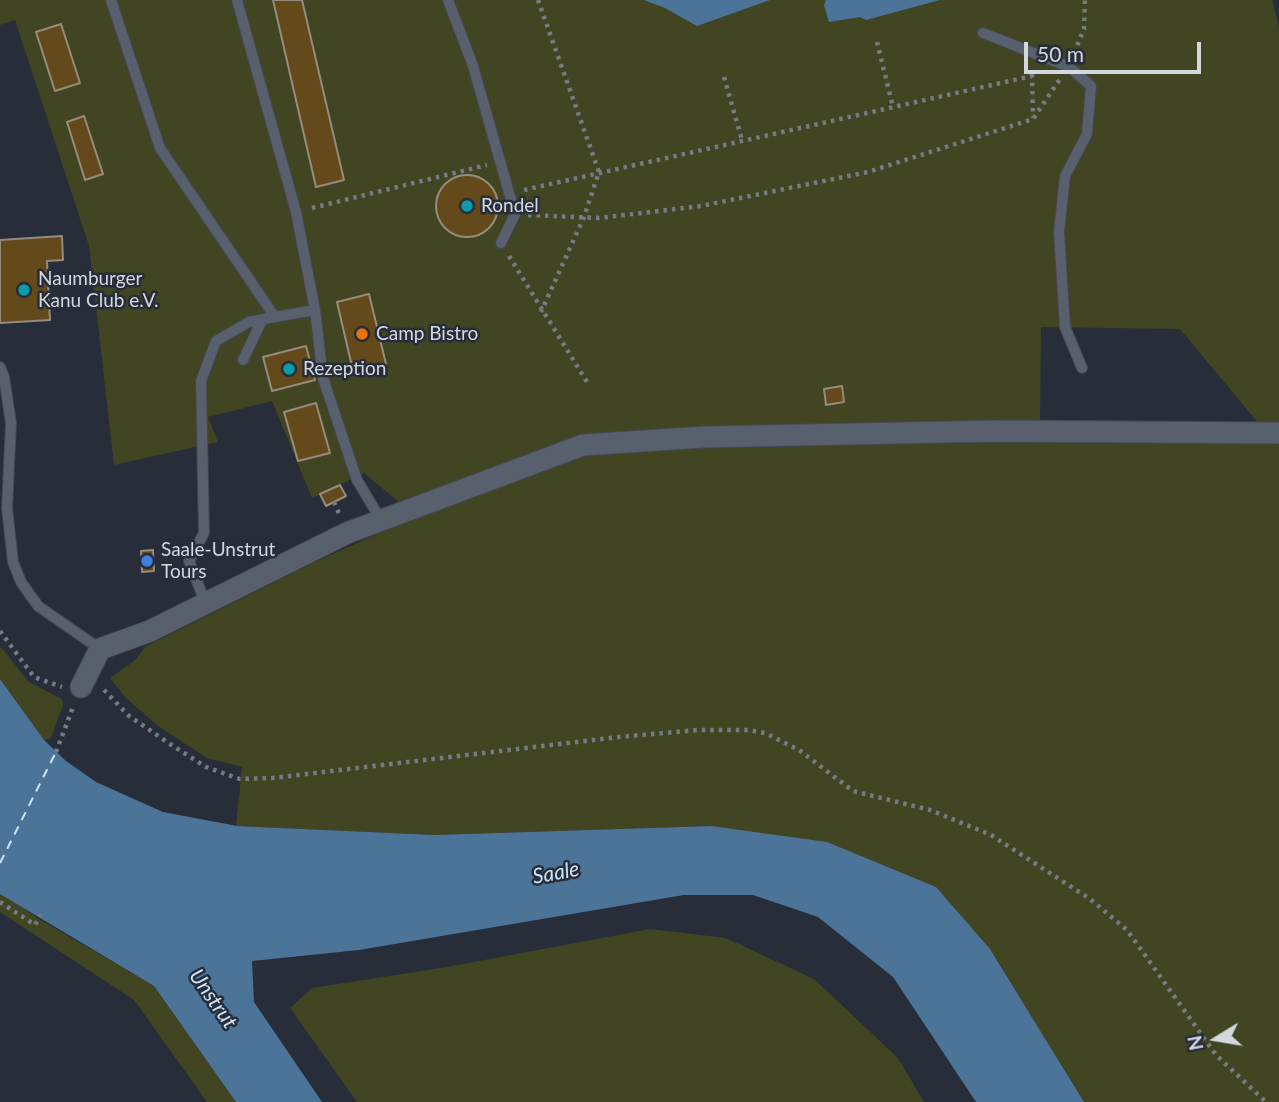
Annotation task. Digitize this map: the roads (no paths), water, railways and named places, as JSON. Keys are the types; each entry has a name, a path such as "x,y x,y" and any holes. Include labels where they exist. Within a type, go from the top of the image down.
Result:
{"street":[{"path":"77,695 100,649 150,631 205,601 381,520 583,445 704,437 981,431 1279,433"}],"lane":[{"path":"111,0 160,148 275,317"},
{"path":"237,0 296,212 315,310 323,378 357,480 381,520"},
{"path":"448,0 473,66 510,193 514,214 502,243"},
{"path":"983,33 1069,67 1091,86 1087,134 1066,176 1059,232 1065,327 1082,368"},
{"path":"205,601 190,561 204,533 201,381 216,341 249,322 315,310"},
{"path":"243,360 262,320"},
{"path":"0,367 11,423 6,508 13,562 21,582 38,606 100,649"}],"water":[{"path":"644,0 770,0 697,26"},
{"path":"826,0 940,0 866,20 860,17 829,22 824,5"},
{"path":"0,679 44,740 66,761 96,782 163,812 237,826 435,835 711,826 827,842 936,887 990,949 1084,1102 976,1102 893,977 818,917 753,895 684,895 359,950 252,961 254,1002 322,1102 236,1102 154,986 0,894"}],"place":[{"name":"Rondel","path":"467,206"},
{"name":"Naumburger Kanu Club e.V.","path":"24,290"},
{"name":"Camp Bistro","path":"362,334"},
{"name":"Rezeption","path":"289,369"},
{"name":"Saale-Unstrut Tours","path":"147,561"}],"water label":[{"name":"Saale","path":"556,873"},
{"name":"Unstrut","path":"213,999"}]}
